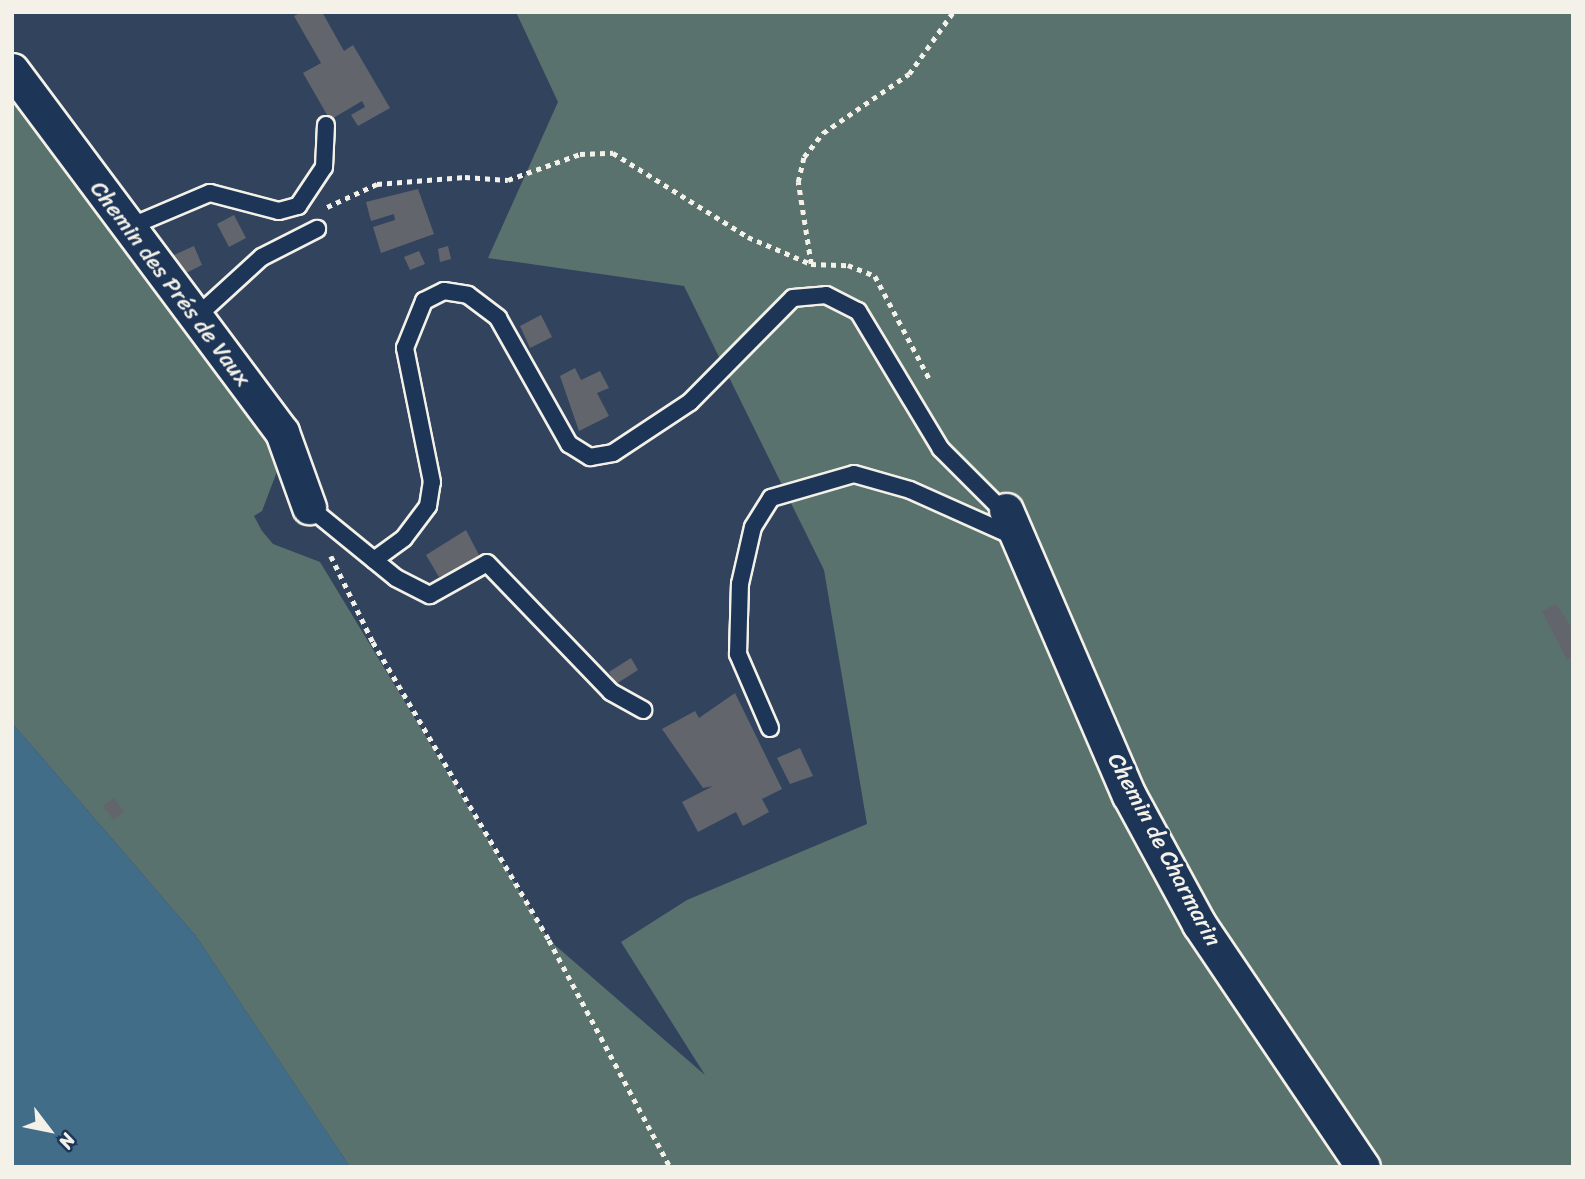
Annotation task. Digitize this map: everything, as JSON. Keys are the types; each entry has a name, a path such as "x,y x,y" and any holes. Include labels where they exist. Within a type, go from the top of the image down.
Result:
{"street":[{"name":"Chemin des Prés de Vaux","path":"12,71 126,229 282,432 309,507"},
{"name":"Chemin de Charmarin","path":"1012,522 1129,795 1199,924 1363,1167"}],"lane":[{"path":"126,229 210,193 279,211 298,206 324,167 326,125"},
{"path":"194,319 262,257 317,221"},
{"path":"374,560 404,538 428,506 432,482 405,348 424,301 444,291 468,295 498,318 569,444 590,457 613,453 690,402 793,298 826,295 858,311 941,449 1012,522"},
{"path":"770,728 738,654 740,584 753,527 771,498 854,474 1012,522"},
{"path":"309,507 374,560 430,594 487,563 611,692 643,710"}],"path":[{"path":"811,264 798,181 804,157 823,133 909,75 953,12"},
{"path":"317,221 377,184 465,177 508,180 601,150 660,180 724,225 811,264 848,265 875,276 936,390"},
{"path":"329,552 373,642 549,940 670,1167"}],"green space":[{"path":"516,12 1573,12 1573,1167 350,1167 195,935 12,723 12,67 282,432 281,461 262,511 254,516 262,531 273,544 320,562 549,940 705,1075 621,942 687,900 867,824 824,570 684,286 488,258 558,102"}],"water":[{"path":"12,723 195,935 350,1167 12,1167"}],"building":[{"path":"302,12 322,12 344,51 353,45 390,108 358,126 351,115 365,107 362,101 330,120 303,73 321,63 294,16"},
{"path":"418,189 434,234 381,253 373,227 395,220 394,214 371,221 366,202"},
{"path":"234,215 246,238 229,247 217,224"},
{"path":"194,246 202,265 184,274 174,255"},
{"path":"448,246 451,259 440,262 438,249"},
{"path":"419,251 425,264 410,270 404,257"},
{"path":"541,315 552,337 530,348 520,326"},
{"path":"575,368 581,380 600,371 609,388 597,393 609,416 579,431 560,376"},
{"path":"466,530 481,559 439,577 426,555"},
{"path":"1556,604 1573,629 1573,657 1567,660 1542,611"},
{"path":"631,658 638,670 616,684 609,672"},
{"path":"735,693 782,789 762,799 769,812 743,826 736,812 698,832 682,802 713,786 703,788 662,729 695,711 699,718"},
{"path":"800,748 813,776 790,784 777,758"},
{"path":"114,798 124,812 113,820 103,806"}]}
